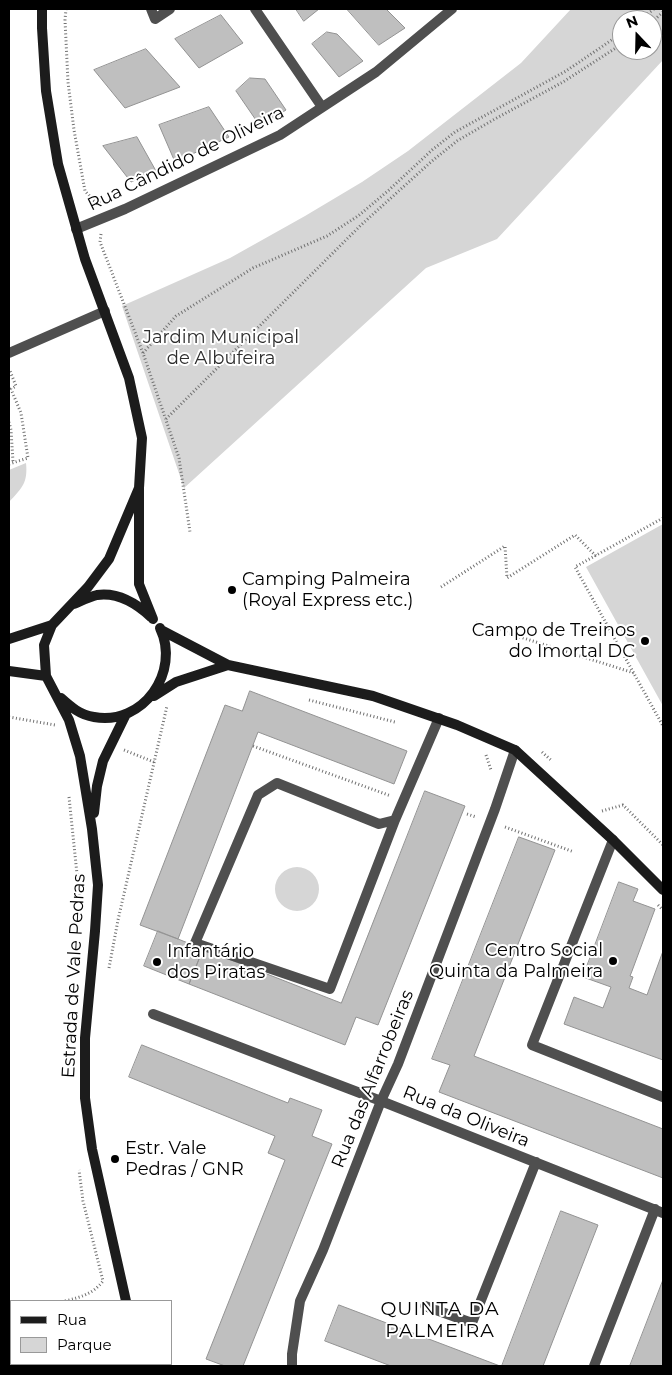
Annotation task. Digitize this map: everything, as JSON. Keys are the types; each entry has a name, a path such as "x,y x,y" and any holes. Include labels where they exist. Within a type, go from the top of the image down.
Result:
{"main road":[{"path":"42,9 46,91 58,164 76,229 129,378 142,438 139,488 139,584 154,619 161,630 166,649 166,665 161,682 148,700"},
{"path":"139,488 110,559 88,587 52,625 44,645 46,676 56,694 77,711 94,717 110,718 126,714 176,682 228,665"},
{"path":"69,606 96,596 117,596 137,604 154,619"},
{"path":"9,639 52,625"},
{"path":"161,630 228,665 373,696 439,718 516,750 613,840 663,890"},
{"path":"9,671 46,676"},
{"name":"Estrada de Vale Pedras","path":"56,694 69,720 80,756 92,829 98,885 96,931 85,1038 86,1098 92,1149 126,1300"},
{"name":"Estrada de Vale Pedras","path":"92,829 97,786 103,761 126,714"}],"street":[{"path":"150,9 155,19 170,9"},
{"path":"255,9 322,107"},
{"name":"Rua Cândido de Oliveira","path":"76,229 125,209 280,135 376,72 452,9"},
{"path":"9,353 105,311"},
{"path":"395,820 379,824 277,783 258,795 195,943 330,989 395,820 439,718"},
{"name":"Rua das Alfarrobeiras","path":"292,1366 300,1301 323,1250 381,1101 398,1064 516,750"},
{"path":"613,840 532,1045 663,1097"},
{"name":"Rua da Oliveira","path":"153,1014 381,1101 659,1211 594,1366"},
{"path":"425,1306 472,1323 536,1162"}],"path":[{"path":"66,9 68,82 85,191 94,200 104,202"},
{"path":"143,353 176,316 253,268 327,236 370,206 432,150 455,132 566,71 612,40"},
{"path":"166,419 361,225 432,161 457,141 564,82 612,51"},
{"path":"102,230 100,242 143,353 179,458 190,532"},
{"path":"9,464 28,458 21,413 10,389 16,386 10,371"},
{"path":"9,422 12,430 11,450 14,462"},
{"path":"663,518 575,567 663,726"},
{"path":"441,587 505,546 507,578 575,535 596,556"},
{"path":"476,623 634,673"},
{"path":"478,752 487,755 491,771"},
{"path":"467,814 476,818 478,811"},
{"path":"501,821 506,829 574,852"}],"green space":[{"name":"Jardim Municipal de Albufeira","path":"571,9 663,9 663,60 497,239 426,268 184,488 122,306 230,258 362,182 408,151 521,63"},
{"path":"26,463 26,476 23,485 9,502 9,470"},
{"name":"Campo de Treinos do Imortal DC","path":"663,524 663,706 586,567"},
{"path":"297,867 309,871 315,877 319,889 315,901 309,907 297,911 285,907 279,901 275,889 279,877 285,871"}],"building":[{"path":"296,9 319,9 304,21"},
{"path":"347,9 386,9 405,28 379,45"},
{"path":"221,15 243,43 199,68 175,39"},
{"path":"327,32 337,34 363,61 339,77 312,44"},
{"path":"146,49 180,87 125,108 94,70"},
{"path":"250,78 265,79 286,110 260,126 236,91"},
{"path":"209,107 229,137 175,162 159,125"},
{"path":"137,137 156,171 131,182 103,146"},
{"path":"250,691 407,751 394,784 258,732 178,939 140,925 225,705 242,711"},
{"path":"425,791 465,806 378,1025 356,1017 345,1045 189,984 203,949 341,1003"},
{"path":"519,837 555,850 474,1056 663,1129 663,1178 439,1092 450,1065 432,1059"},
{"name":"Centro Social Quinta da Palmeira","path":"619,882 638,889 633,901 655,909 630,976 633,977 629,988 647,995 663,951 663,1060 564,1024 574,997 603,1008 611,987 583,977"},
{"path":"158,931 203,949 189,984 144,966"},
{"path":"142,1045 288,1103 290,1098 322,1110 312,1136 332,1144 243,1366 225,1366 206,1359 285,1160 268,1153 275,1136 129,1077"},
{"path":"561,1211 598,1225 543,1366 502,1366"},
{"path":"663,1280 663,1366 630,1366"},
{"path":"339,1305 500,1366 391,1366 325,1341"}],"place":[{"name":"Camping Palmeira (Royal Express etc.)","path":"232,590"},
{"name":"Campo de Treinos do Imortal DC","path":"645,641"},
{"name":"Centro Social Quinta da Palmeira","path":"613,961"},
{"name":"Infantário dos Piratas","path":"157,962"},
{"name":"Estr. Vale Pedras / GNR","path":"115,1159"}],"district":[{"name":"QUINTA DA PALMEIRA","path":"440,1320"}]}
